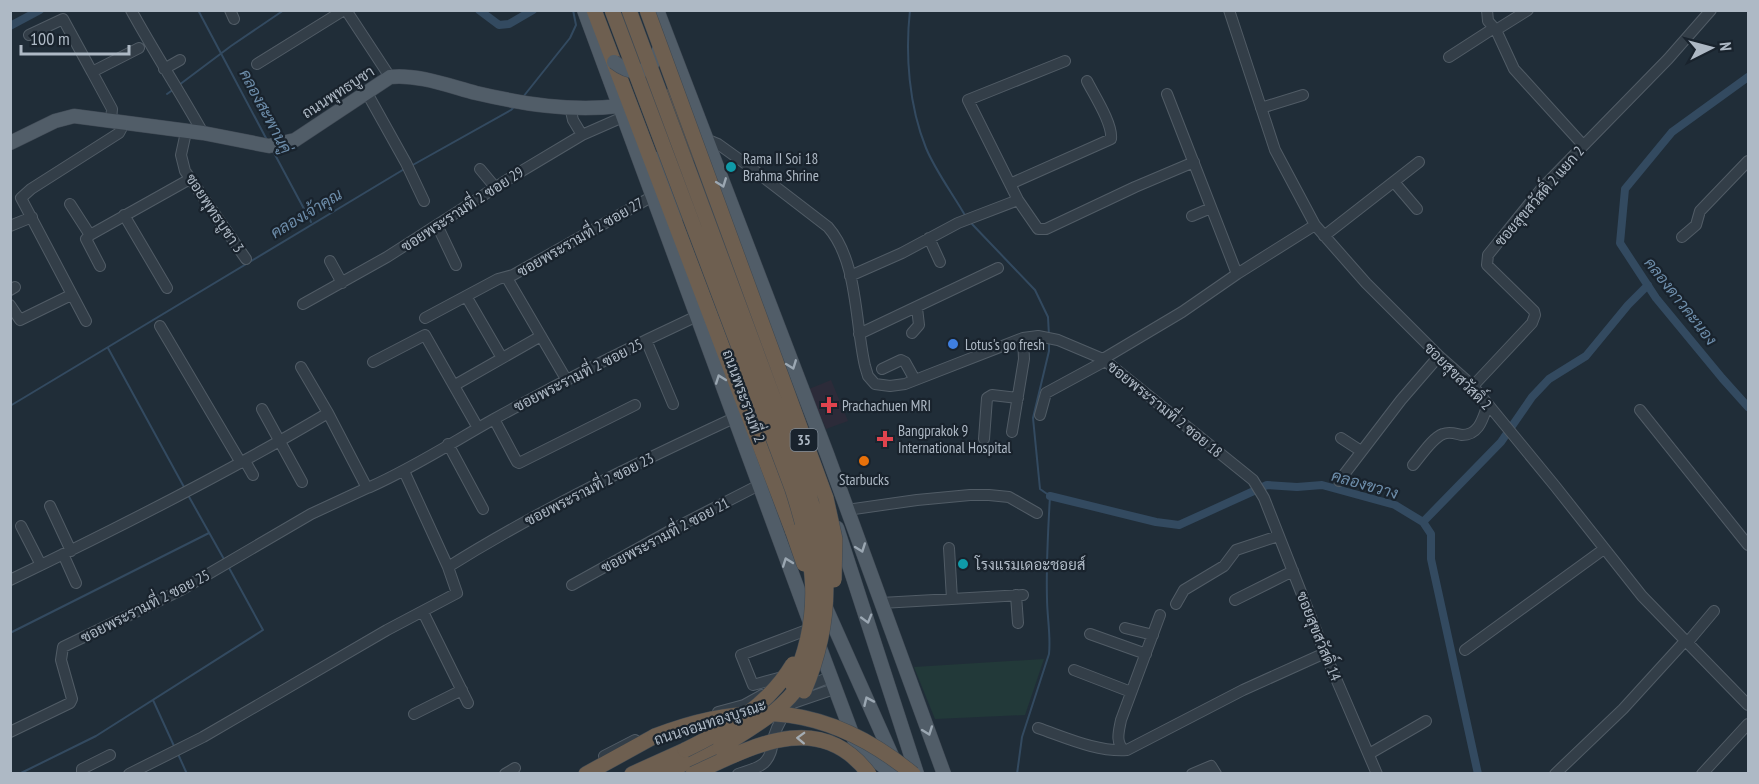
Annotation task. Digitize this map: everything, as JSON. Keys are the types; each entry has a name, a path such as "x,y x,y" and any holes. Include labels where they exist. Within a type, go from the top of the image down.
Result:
{"highway":[{"path":"628,10 812,503 826,567 826,599 814,634"},
{"name":"35","path":"639,10 677,112"},
{"path":"646,10 826,498 833,526 836,561 832,592 814,634"},
{"path":"598,12 799,509 813,571 814,634"},
{"path":"598,12 614,62 799,548 806,572 816,660 795,683"},
{"name":"ถนนพระรามที่ 2","path":"598,12 647,118"},
{"path":"661,774 720,748 777,711 791,697 819,652 831,614 834,592 833,562 826,527 780,398 710,225 677,112"},
{"path":"632,774 715,736 733,726 753,710 788,673 806,637 813,606 812,571 797,511 647,118"},
{"path":"586,774 655,736 688,723 753,712 780,713 813,719 842,729 891,755 915,772"},
{"path":"693,774 771,741 807,737 838,747 874,771"}],"main road":[{"name":"35","path":"657,10 847,510 943,771"},
{"name":"ถนนพระรามที่ 2","path":"598,12 621,111 830,678 857,747 874,771"},
{"path":"614,62 628,71 642,70 654,62 660,47"},
{"name":"ถนนพุทธบูชา","path":"10,143 55,121 74,116 273,145 295,140 390,77 412,77 532,104 621,111"},
{"name":"35","path":"677,112 730,254 789,398 840,537 915,772"},
{"name":"ถนนพระรามที่ 2","path":"647,118 707,297 793,528 829,616 900,774"},
{"path":"880,729 874,771 894,774"},
{"path":"915,772 943,771"}],"street":[{"path":"132,10 203,133"},
{"path":"257,64 345,10 390,77"},
{"name":"ซอยสุขสวัสดิ์ 2","path":"1229,10 1275,150 1315,225 1366,283 1439,356 1473,386 1641,597 1749,705"},
{"path":"1487,10 1488,21 1495,29 1514,69 1582,145"},
{"path":"1449,57 1528,10"},
{"name":"ซอยสุขสวัสดิ์ 2 แยก 2","path":"1473,386 1532,323 1535,315 1534,311 1487,265 1488,255 1542,188 1668,59 1711,10"},
{"path":"29,35 63,19 118,121 120,134 22,195 21,198 86,321"},
{"path":"92,72 139,48"},
{"path":"164,69 180,60"},
{"path":"1065,61 968,100 1018,201 1038,229 1042,231 1194,162"},
{"path":"1010,184 1111,139 1107,122 1087,81"},
{"path":"367,93 424,201"},
{"path":"1167,94 1237,274"},
{"path":"1262,108 1304,95"},
{"path":"570,107 573,120 582,135"},
{"name":"ซอยพระรามที่ 2 ซอย 29","path":"303,304 387,257 495,187 621,111"},
{"name":"ซอยพุทธบูชา 3","path":"186,132 182,155 185,171 246,259"},
{"name":"ซอยพระรามที่ 2 ซอย 18","path":"706,139 718,144 750,167 828,227 841,246 850,276 864,366 868,376 875,384 890,386 915,380 1023,338 1038,336 1058,340 1104,360 1253,480 1264,498"},
{"path":"1682,237 1696,225 1701,211 1749,161"},
{"path":"1324,236 1419,162"},
{"path":"480,169 495,187"},
{"path":"100,266 86,239 90,235 190,179"},
{"path":"1394,182 1417,209"},
{"name":"ซอยพระรามที่ 2 ซอย 27","path":"425,318 498,279 507,278 653,196"},
{"path":"850,276 971,217 1018,201"},
{"path":"70,204 90,235"},
{"path":"1192,216 1211,208"},
{"path":"124,215 167,288"},
{"path":"10,226 32,217"},
{"path":"437,225 456,265"},
{"path":"1040,415 1046,393 1182,312 1315,225"},
{"path":"929,238 940,262"},
{"path":"330,261 342,283"},
{"path":"859,334 998,268"},
{"path":"507,278 566,379"},
{"path":"10,305 20,320 71,295"},
{"path":"466,296 502,358"},
{"path":"912,333 919,325 917,308"},
{"name":"ซอยพระรามที่ 2 ซอย 25","path":"10,732 70,703 72,699 61,660 63,647 181,590 311,514 404,471 566,379 697,316"},
{"path":"160,326 253,475"},
{"path":"373,362 424,335 478,428"},
{"path":"454,384 541,336"},
{"path":"1012,432 1024,359 1023,338"},
{"path":"646,340 673,404"},
{"path":"1339,481 1401,400 1439,356"},
{"path":"882,369 901,360 915,380"},
{"path":"301,367 367,488"},
{"path":"984,440 987,398 992,395 1018,398"},
{"path":"1413,465 1444,433 1464,435 1476,431 1488,404"},
{"path":"494,419 519,463 634,405"},
{"path":"261,409 302,482"},
{"path":"1640,410 1745,532 1749,545"},
{"path":"10,580 243,462 328,413"},
{"name":"ซอยพระรามที่ 2 ซอย 23","path":"448,567 499,536 590,487 734,418"},
{"path":"1341,438 1361,451"},
{"path":"448,444 483,508"},
{"path":"129,774 275,696 387,630 457,593 448,567 404,471"},
{"name":"ซอยพระรามที่ 2 ซอย 21","path":"572,585 759,485"},
{"path":"847,510 916,500 989,495 1009,497 1036,513"},
{"name":"ซอยสุขสวัสดิ์ 14","path":"1264,498 1325,653 1377,774"},
{"path":"50,506 76,583"},
{"path":"21,526 41,565"},
{"path":"1176,603 1184,590 1224,566 1236,550 1278,536"},
{"path":"949,548 952,599"},
{"path":"1466,650 1604,549"},
{"path":"1235,600 1293,571"},
{"path":"881,603 1019,595 1018,623"},
{"path":"1555,774 1623,709 1714,611"},
{"path":"423,612 468,703"},
{"path":"1124,750 1120,748 1118,736 1131,692 1160,615"},
{"path":"1125,628 1153,635"},
{"path":"741,655 814,634"},
{"path":"1090,634 1146,654"},
{"path":"734,645 741,655 753,685 795,683 812,672 830,678"},
{"path":"1038,729 1097,748 1113,751 1127,750 1243,690 1325,653"},
{"path":"1074,670 1131,692"},
{"path":"738,774 754,769 764,762 771,754 778,728 793,703 830,678"},
{"name":"ถนนจอมทองบูรณะ","path":"594,774 639,747 671,732 749,711 830,678"},
{"name":"ถนนจอมทองบูรณะ","path":"575,774 647,734 679,722 744,705 781,685 795,683"},
{"path":"414,714 462,690"},
{"path":"1369,754 1426,722"},
{"path":"1702,774 1749,724"},
{"path":"82,774 82,769 110,754"},
{"path":"1192,774 1207,766 1211,766 1216,774"}],"shaded area":[{"name":"Prachachuen MRI","path":"831,380 848,421 826,429 809,389"}],"green space":[{"path":"1044,659 1025,715 935,719 914,667"}],"waterway":[{"path":"10,26 40,10"},
{"name":"คลองสะพานคู่","path":"198,10 267,140"},
{"path":"179,85 284,10"},
{"path":"479,10 499,25 509,24 533,10"},
{"name":"คลองเจ้าคุณ","path":"523,97 570,38 576,25 573,10"},
{"path":"910,10 908,62 912,98 920,132 930,157 966,217"},
{"name":"คลองดาวคะนอง","path":"1748,77 1672,132 1625,189 1620,243 1656,298 1748,407"},
{"path":"167,94 174,89"},
{"name":"คลองเจ้าคุณ","path":"411,166 515,106"},
{"name":"คลองสะพานคู่","path":"273,151 311,222"},
{"name":"คลองเจ้าคุณ","path":"10,406 406,168"},
{"path":"971,223 1035,290 1048,317 1049,336"},
{"name":"คลองขวาง","path":"1050,496 1156,522 1179,525 1267,485 1297,487 1322,485 1395,505 1423,522 1501,442 1532,397 1549,379 1586,356 1628,305 1648,285"},
{"path":"1017,774 1022,737 1049,654 1047,572 1050,496 1040,489 1033,418 1049,351 1049,342"},
{"path":"108,348 184,487"},
{"path":"188,495 225,561"},
{"path":"1423,522 1431,534 1431,559 1478,774"},
{"path":"10,633 209,533"},
{"path":"19,774 96,736 263,630 228,566"},
{"path":"153,700 174,746"},
{"path":"178,754 187,774"}],"place":[{"name":"Rama II Soi 18 Brahma Shrine","path":"731,167"},
{"name":"Lotus's go fresh","path":"953,344"},
{"name":"Prachachuen MRI","path":"829,405"},
{"name":"Bangprakok 9 International Hospital","path":"885,439"},
{"name":"Starbucks","path":"864,461"},
{"name":"โรงแรมเดอะชอยส์","path":"963,564"}]}
